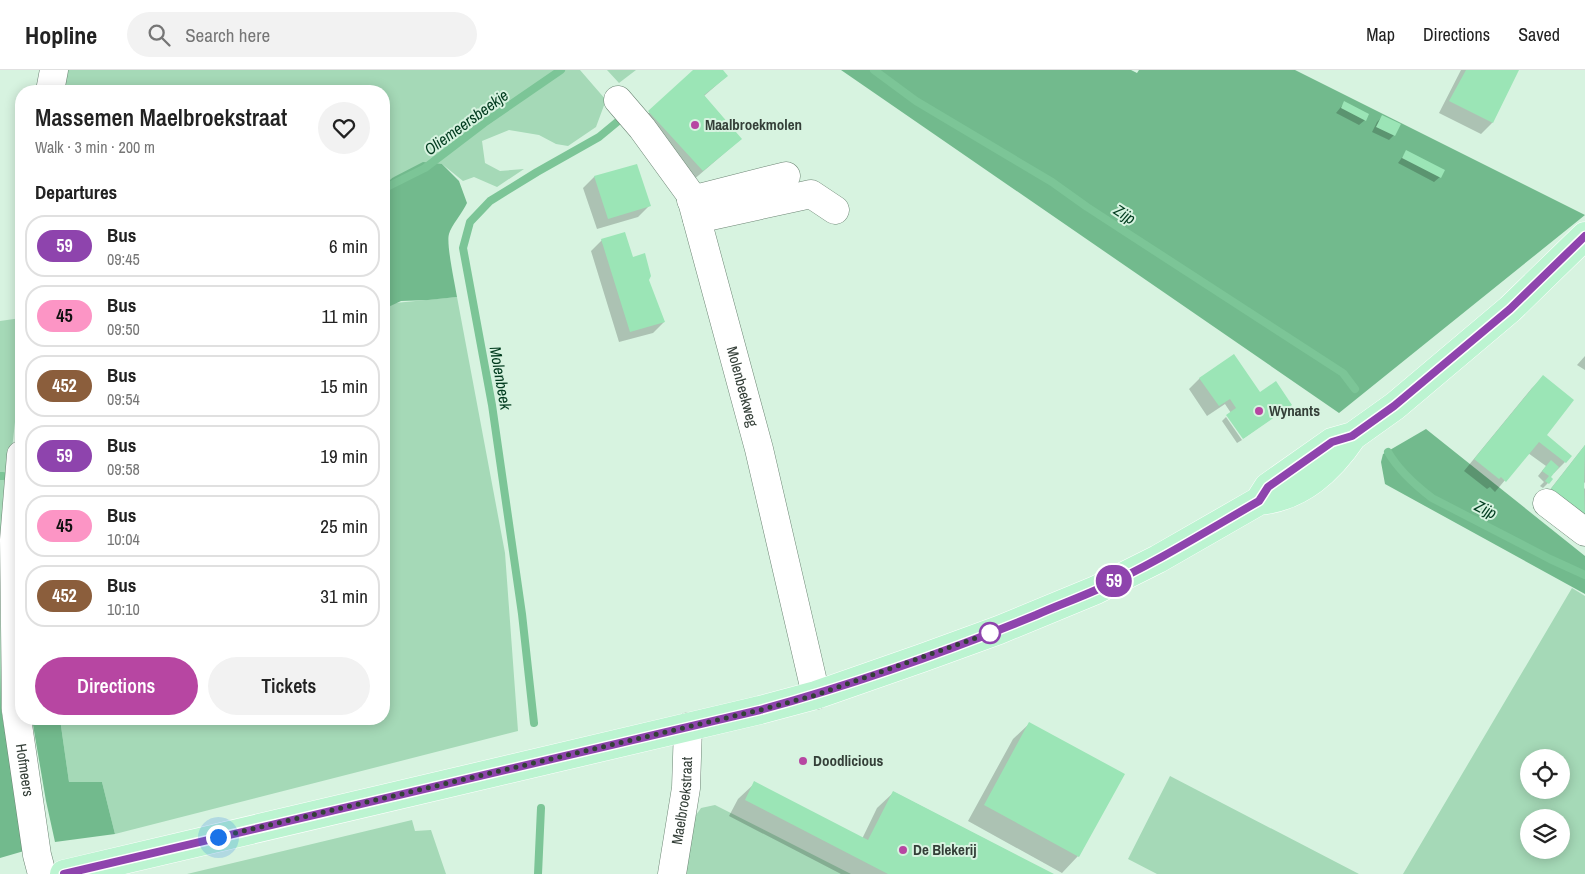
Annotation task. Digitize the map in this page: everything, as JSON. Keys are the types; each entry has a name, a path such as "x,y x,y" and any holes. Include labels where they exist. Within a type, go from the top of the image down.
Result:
{"main road":[{"path":"64,874 760,710 816,695 991,633 1096,590 1158,559 1259,501 1268,487 1332,442 1352,436 1394,406 1510,309 1583,241"}],"street":[{"path":"51,85 54,70"},
{"name":"Molenbeekweg","path":"618,100 642,128 690,194 776,520 816,695"},
{"path":"694,210 786,176"},
{"path":"694,210 811,194 835,210"},
{"path":"1547,504 1585,532"},
{"name":"Hofmeers","path":"15,528 15,626"},
{"name":"Hofmeers","path":"18,725 37,855 42,874"},
{"name":"Maelbroekstraat","path":"672,874 686,788 688,727"}],"green space":[{"path":"61,70 580,70 606,100 596,127 568,146 556,144 539,135 509,130 482,141 485,163 500,171 524,169 497,187 474,177 463,181 442,164 390,180 390,85 58,85"},
{"path":"607,70 636,70 619,83"},
{"path":"841,70 1131,70 1137,73 1139,70 1295,70 1585,215 1339,413"},
{"path":"423,162 442,164 459,181 467,203 450,231 448,239 457,297 401,301 390,306 390,180"},
{"path":"457,297 505,553 518,731 115,834 102,782 69,782 61,725 390,725 390,306 395,303"},
{"path":"15,319 15,422 0,557 0,321"},
{"path":"1426,429 1585,556 1585,594 1385,484 1381,462 1383,454"},
{"path":"1572,588 1585,596 1585,874 1403,874"},
{"path":"0,617 1,708 24,851 0,858"},
{"path":"33,725 61,725 69,782 102,782 115,834 55,842"},
{"path":"1170,776 1359,874 1157,874 1128,859"},
{"path":"715,805 851,874 682,874 692,821 701,808"},
{"path":"412,820 415,831 431,830 446,874 187,874"}],"building":[{"name":"Maalbroekmolen","path":"693,70 723,70 728,76 704,95 742,139 703,171 648,111"},
{"path":"1466,70 1519,70 1493,123 1449,101"},
{"path":"1344,101 1369,114 1366,121 1341,108"},
{"path":"1382,115 1401,124 1395,136 1376,127"},
{"path":"1406,150 1445,170 1441,178 1402,158"},
{"path":"637,164 651,206 608,219 594,176"},
{"path":"625,232 633,257 645,253 651,276 649,280 665,322 630,332 601,239"},
{"path":"1234,354 1260,392 1276,381 1292,405 1243,439 1226,415 1236,408 1230,399 1219,406 1199,378"},
{"path":"1543,375 1574,400 1547,435 1572,456 1566,463 1539,442 1506,482 1501,477 1499,479 1474,459"},
{"path":"1585,445 1584,486 1585,519 1550,490"},
{"path":"1551,460 1559,467 1551,477 1553,479 1549,484 1545,481 1549,476 1542,471"},
{"path":"1029,722 1125,774 1079,857 984,805"},
{"path":"754,781 868,840 893,791 1054,874 888,874 745,800"}],"waterway":[{"name":"Oliemeersbeekje","path":"390,186 425,168 484,123 561,70"},
{"name":"Zijp","path":"874,70 916,101 1052,182 1087,207 1343,373 1355,389"},
{"name":"Molenbeek","path":"534,723 522,614 492,405 463,248 470,222 490,201 599,137 622,118"},
{"name":"Zijp","path":"1388,452 1408,477 1432,498 1585,575"},
{"name":"Molenbeek","path":"538,874 541,808"}],"bus line":[{"name":"59","path":"64,874 760,710 816,695 1000,630 1096,590 1158,559 1259,501 1268,487 1332,442 1352,436 1394,406 1510,309 1585,236"}],"place":[{"name":"Maalbroekmolen","path":"695,125"},
{"name":"Wynants","path":"1259,411"},
{"name":"Doodlicious","path":"803,761"},
{"name":"De Blekerij","path":"903,850"}],"route":[{"path":"218,837 760,710 816,695 990,633"}]}
